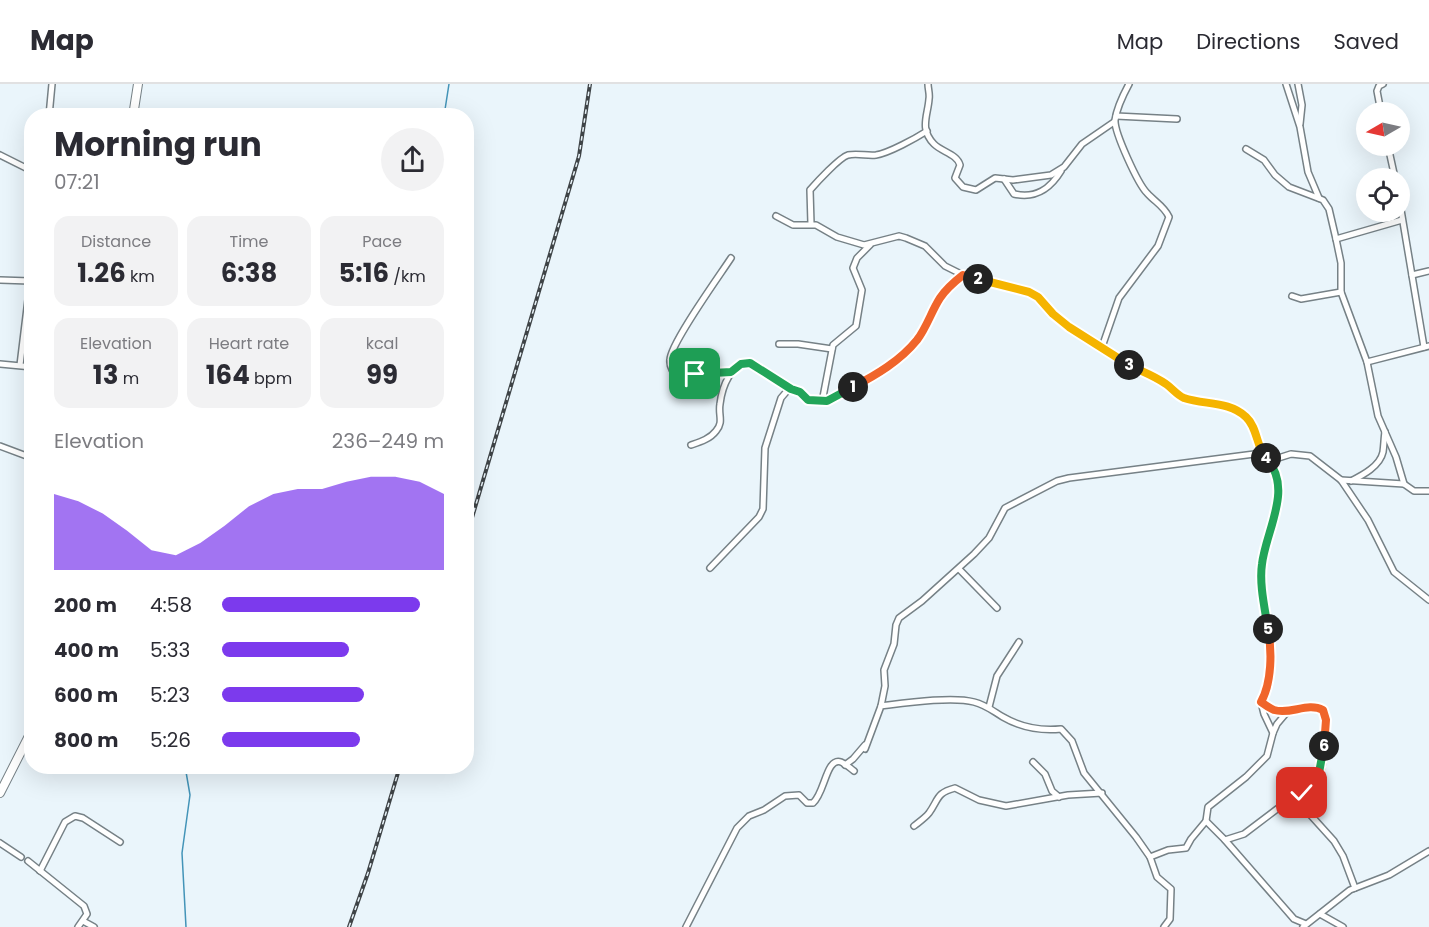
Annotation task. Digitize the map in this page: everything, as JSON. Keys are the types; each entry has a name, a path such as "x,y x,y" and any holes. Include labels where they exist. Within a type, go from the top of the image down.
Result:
{"street":[{"path":"50,108 52,84"},
{"path":"134,108 138,84"},
{"path":"928,84 929,98 925,117 927,131 932,143 958,159 960,165 954,178 963,187 976,190 994,178 1051,176 1064,166"},
{"path":"1102,347 1119,298 1158,246 1169,217 1165,209 1139,183 1125,152 1115,119 1120,100 1129,84"},
{"path":"1286,84 1300,127 1308,171 1319,198 1329,209 1341,262 1341,292 1367,362 1374,404 1396,457 1404,484"},
{"path":"1298,84 1302,105 1300,127"},
{"path":"1369,84 1377,88"},
{"path":"1377,88 1383,84"},
{"path":"1377,88 1379,102"},
{"path":"1004,179 1014,194 1024,196 1039,194 1046,190 1060,174 1082,144 1115,119 1177,119"},
{"path":"811,225 810,190 842,159 854,154 883,154 903,143 913,141 927,131"},
{"path":"1246,149 1264,160 1275,175 1289,187 1319,198"},
{"path":"0,155 24,167"},
{"path":"776,216 793,225 822,227 837,237 870,245"},
{"path":"1336,238 1395,222"},
{"path":"1367,362 1426,346 1402,222"},
{"path":"821,401 832,349 836,342 851,333 856,326 862,290 853,272 857,258 870,245 900,236 925,246 945,266 963,275 1029,292 1038,297 1061,321 1130,366 1165,383 1184,398 1214,403 1245,416 1251,423 1262,453 1269,461 1277,478 1278,504 1261,567 1269,634 1270,665 1267,692 1261,702 1273,733"},
{"path":"731,258 684,330 670,359 672,370 680,380 697,373 731,372"},
{"path":"1412,275 1429,271"},
{"path":"692,446 710,437 718,429 722,421 720,404 727,379 731,372 741,364 751,363 791,389 800,392 808,400 831,400 878,374 898,359 916,341 928,323 939,299 950,285 963,275"},
{"path":"0,280 24,280"},
{"path":"1292,296 1301,299 1341,292"},
{"path":"20,365 24,331"},
{"path":"779,344 832,349"},
{"path":"0,364 24,366"},
{"path":"710,568 759,517 764,498 765,448 781,398 791,389"},
{"path":"1351,481 1363,475 1379,461 1383,454 1385,430"},
{"path":"0,446 24,455"},
{"path":"845,765 865,747 881,706 885,686 884,670 894,644 899,618 958,569 989,538 1005,508 1057,481 1262,453"},
{"path":"1269,461 1291,454 1310,456 1341,480 1368,520 1394,572 1429,600"},
{"path":"1341,480 1404,484 1413,491 1429,491"},
{"path":"958,569 997,608"},
{"path":"989,707 997,676 1019,642"},
{"path":"881,706 913,702 970,701 989,707 1012,722 1040,731 1061,729 1072,741 1084,773 1150,857 1157,878 1170,889 1170,919 1164,927"},
{"path":"1261,702 1274,710 1288,711 1316,706 1323,710 1326,733 1318,778 1302,793 1300,806"},
{"path":"1150,857 1168,850 1186,848 1206,821 1208,807 1246,777 1267,756 1277,724 1288,711"},
{"path":"0,793 24,746"},
{"path":"686,927 742,822 785,796 799,795 807,803 813,803 820,796 830,767 838,762 854,771"},
{"path":"1033,762 1043,772 1053,792 1059,797"},
{"path":"914,826 929,813 935,799 942,792 955,788 979,800 1006,806 1059,797 1102,793"},
{"path":"1225,840 1244,834 1281,806 1287,804 1300,806 1334,841 1343,855 1355,888"},
{"path":"40,871 65,822 75,816 120,842"},
{"path":"1206,821 1294,919 1305,926 1350,890 1389,875 1429,851"},
{"path":"0,843 21,857"},
{"path":"28,861 84,906 87,914 78,927"},
{"path":"1320,914 1343,927"},
{"path":"83,921 94,927"}],"waterway":[{"path":"445,108 449,84"},
{"path":"186,774 190,795 182,853 186,927"}],"railway":[{"path":"474,511 579,156 590,84"},
{"path":"349,927 398,774"}],"route":[{"path":"695,374 731,372 741,364 750,363 791,389 800,392 808,400 824,402 831,400 878,374 898,359 916,341 928,323 939,299 950,285 963,275 1029,292 1038,297 1069,327 1130,366 1165,383 1184,398 1214,403 1245,416 1258,437 1262,453 1275,471 1278,486 1278,504 1261,567 1269,634 1270,665 1267,692 1261,702 1274,710 1288,711 1316,706 1323,710 1326,720 1318,778 1302,793"}]}
